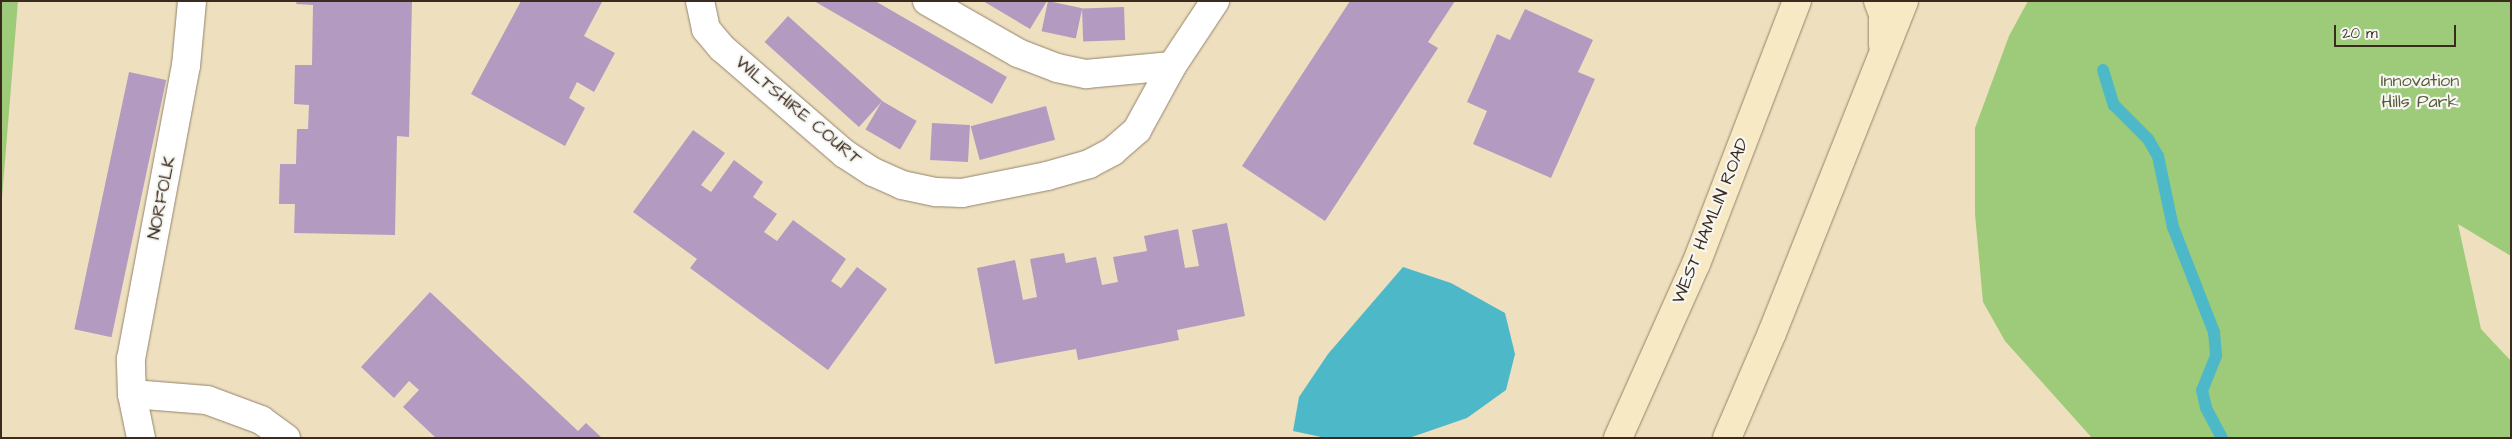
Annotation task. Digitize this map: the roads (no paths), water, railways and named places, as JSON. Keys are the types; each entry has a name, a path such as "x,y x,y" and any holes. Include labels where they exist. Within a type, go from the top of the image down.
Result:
{"main road":[{"name":"WEST HAMLIN ROAD","path":"1618,438 1696,264 1798,1"},
{"path":"1878,1 1883,14 1884,54"},
{"path":"1727,438 1904,1"}],"street":[{"name":"NORFOLK","path":"141,438 132,394 131,359 186,66 192,1"},
{"name":"WILTSHIRE COURT","path":"700,1 706,29 722,48 846,154 873,172 902,185 936,192 962,193 1047,176 1089,164 1113,151 1137,130 1172,66 1215,1"},
{"path":"927,1 1018,53 1057,68 1086,74 1172,66"},
{"path":"132,394 207,400 261,420 286,438"}],"water":[{"path":"1403,267 1451,283 1505,313 1515,354 1506,390 1467,418 1409,438 1326,438 1293,431 1299,397 1328,354"}],"waterway":[{"path":"2103,70 2114,105 2148,139 2158,156 2173,227 2214,332 2216,356 2202,390 2206,408 2222,438"}],"park label":[{"name":"Innovation Hills Park","path":"2420,92"}]}
